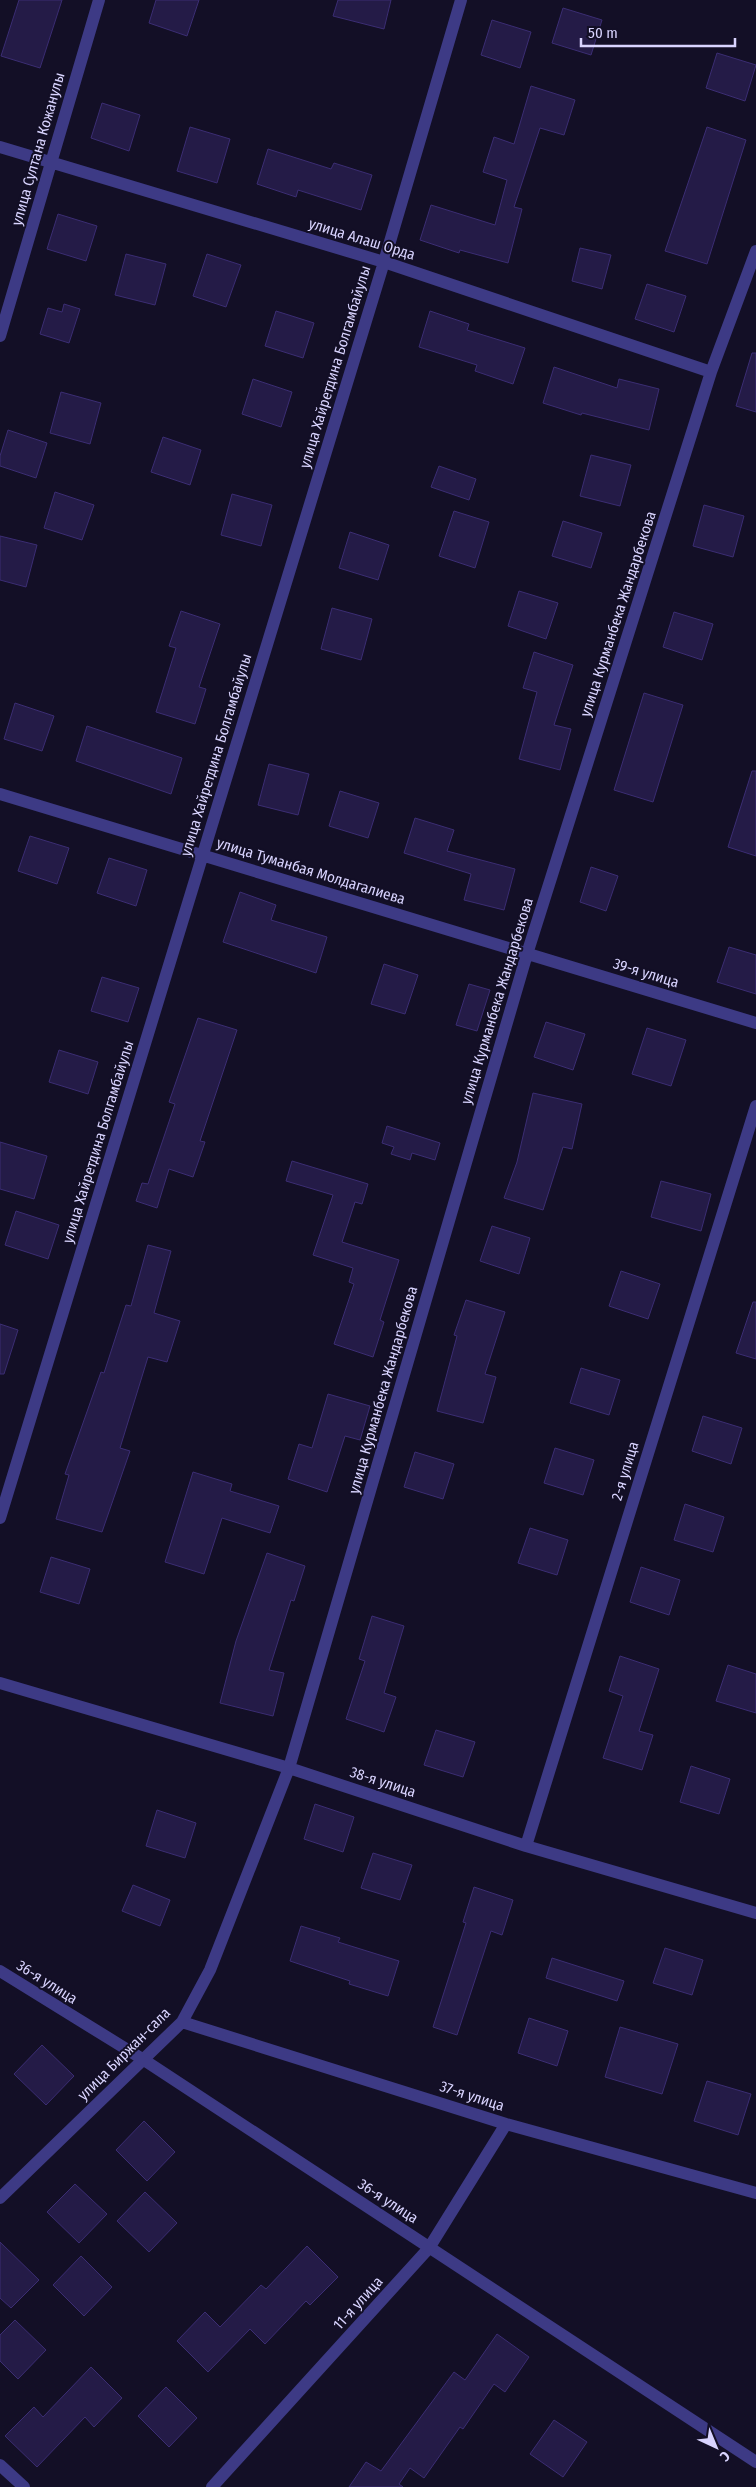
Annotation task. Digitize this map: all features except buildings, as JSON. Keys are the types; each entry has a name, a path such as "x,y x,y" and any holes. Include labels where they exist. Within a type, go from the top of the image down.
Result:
{"street":[{"name":"улица Султана Кожанулы","path":"0,336 99,0"},
{"name":"улица Хайретдина Болгамбайулы","path":"0,1518 384,262 461,0"},
{"name":"улица Алаш Орда","path":"0,147 384,262 711,372"},
{"name":"улица Курманбека Жандарбекова","path":"290,1768 527,954 711,372 756,250"},
{"name":"улица Туманбая Молдагалиева","path":"0,794 527,954"},
{"name":"39-я улица","path":"527,954 756,1023"},
{"name":"2-я улица","path":"526,1846 756,1106"},
{"name":"38-я улица","path":"0,1683 290,1768 526,1846 756,1913"},
{"name":"улица Биржан-сала","path":"0,2198 182,2022 210,1970 290,1768"},
{"name":"36-я улица","path":"0,1972 144,2060 756,2462"},
{"name":"37-я улица","path":"182,2022 506,2124 756,2193"},
{"name":"11-я улица","path":"212,2487 429,2248 506,2124"},
{"path":"0,2465 24,2487"}]}
